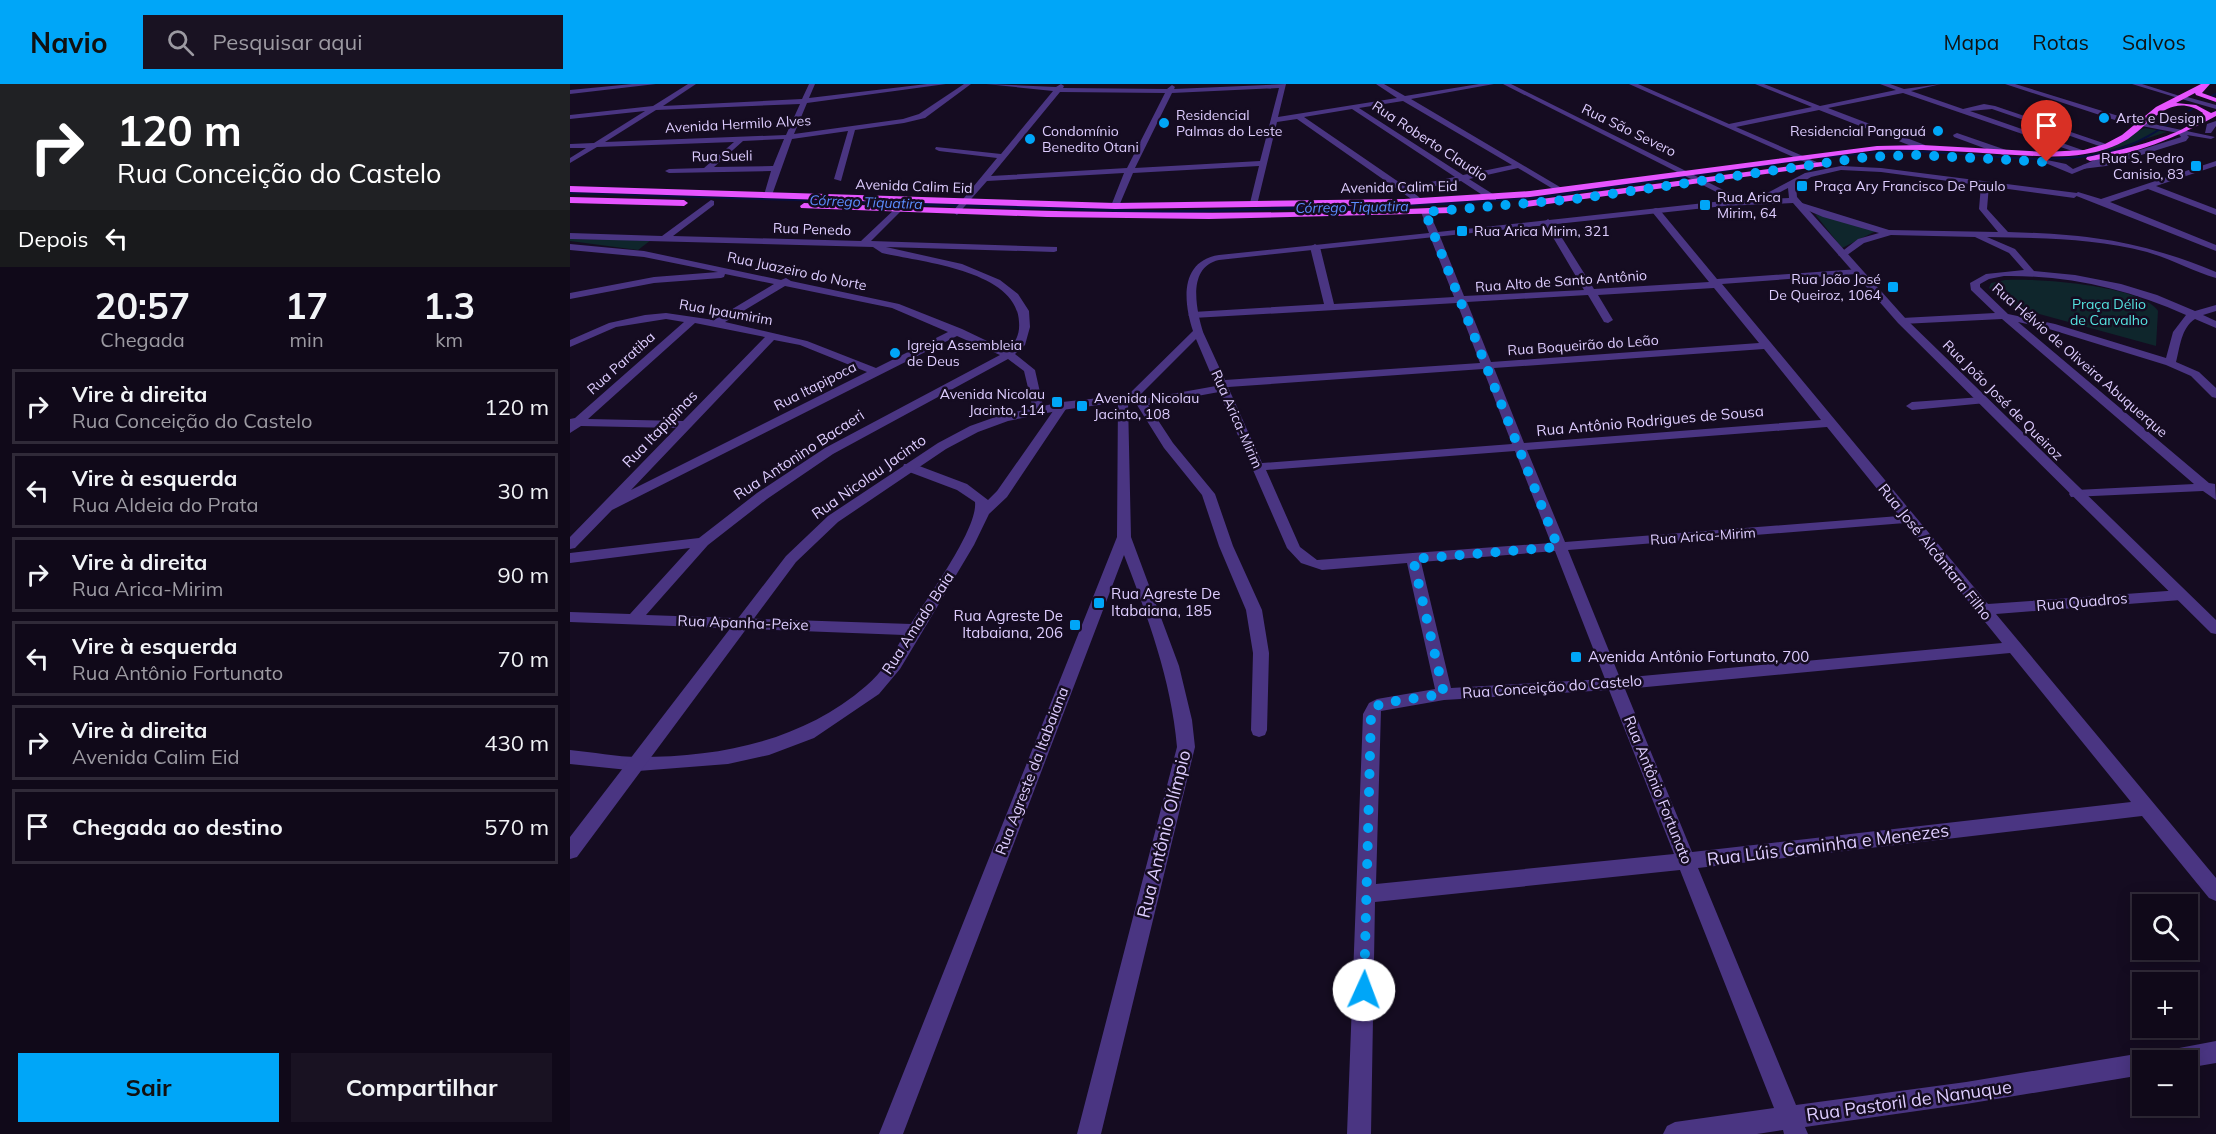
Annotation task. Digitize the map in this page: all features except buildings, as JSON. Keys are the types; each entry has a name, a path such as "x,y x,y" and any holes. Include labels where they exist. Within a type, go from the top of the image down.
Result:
{"main road":[{"name":"Avenida Calim Eid","path":"1516,205 1694,177 1799,157 1877,148 1922,147 2006,153 2084,152 2108,146 2125,137 2145,124 2159,109 2203,84"},
{"path":"2203,84 2198,94 2216,100"},
{"path":"2159,109 2175,105 2195,107 2207,112 2199,123"},
{"name":"Avenida Calim Eid","path":"570,200 897,210 1493,198 1694,177 1716,180 1867,157 1911,155 2047,162 2112,156 2182,132 2216,113"},
{"name":"Avenida Calim Eid","path":"570,189 768,195 1140,218 1266,217 1460,209"}],"street":[{"path":"570,92 653,84"},
{"path":"570,161 693,84"},
{"path":"768,195 776,168 812,84"},
{"path":"570,117 655,108 804,101 943,84"},
{"name":"Avenida Hermilo Alves","path":"570,146 740,140 789,137 852,129 913,119 926,113 968,84"},
{"path":"989,84 1058,91 1169,93 1283,85 1254,203"},
{"path":"962,207 1063,84"},
{"path":"1115,206 1129,172 1174,84"},
{"path":"1379,84 1561,190"},
{"path":"1275,120 1491,84"},
{"name":"Rua São Severo","path":"1506,84 1740,201"},
{"path":"1632,84 1816,165"},
{"path":"1758,84 1922,147"},
{"path":"1883,84 2084,152"},
{"path":"1729,126 1938,84"},
{"path":"2008,84 2145,124 2211,136"},
{"path":"2135,84 2216,106"},
{"path":"1962,111 1990,106 2108,146"},
{"name":"Rua Roberto Claudio","path":"1353,107 1464,177 1493,198"},
{"path":"1299,117 1420,201"},
{"path":"2199,123 2211,136"},
{"path":"2211,136 2215,124"},
{"path":"838,179 852,129"},
{"path":"2039,137 2064,131"},
{"path":"2085,167 2103,164 2183,139 2185,136 2182,132"},
{"path":"1957,135 2006,153"},
{"path":"706,170 740,140"},
{"path":"939,149 1004,157"},
{"path":"2074,188 2085,167 2112,156"},
{"path":"2047,162 2074,188 2216,248"},
{"path":"985,179 1264,163"},
{"path":"2105,202 2216,163"},
{"path":"1404,190 1518,166"},
{"name":"Rua Sueli","path":"669,171 776,168"},
{"path":"1716,180 1754,201 1818,171 1855,168 2047,192 2074,188"},
{"path":"1798,179 1791,190 1797,202 1826,215 1890,232 2005,234 2088,239 2129,245 2164,254 2216,275"},
{"path":"1985,184 1983,209 2005,234"},
{"path":"2150,187 2216,212"},
{"name":"Rua Arica-Mirim","path":"1797,202 1740,201 1219,258 1205,262 1197,269 1193,285 1193,315 1198,332 1294,548 1306,561 1322,565 1413,559 1909,519"},
{"name":"Rua João José de Queiroz","path":"1797,202 1902,321 2216,629"},
{"path":"644,254 711,203"},
{"path":"2204,208 2216,203"},
{"path":"863,244 897,210"},
{"name":"Rua José Alcântara Filho","path":"1656,211 2216,892"},
{"name":"Rua Antônio Fortunato","path":"1425,212 1792,1126"},
{"path":"1548,222 1608,320"},
{"path":"1843,255 1861,241 1890,232"},
{"path":"1968,234 2012,251 2031,273 2117,286 2146,295 2216,325"},
{"path":"2012,251 2028,235"},
{"name":"Rua Penedo","path":"570,236 1054,249"},
{"path":"876,245 885,251 971,269 1007,289 1024,311 1026,327 1020,345 1009,355"},
{"name":"Rua Juazeiro do Norte","path":"570,246 644,254 682,261 895,306 958,331 1009,355 1029,370 1038,410"},
{"path":"1315,247 1330,308"},
{"path":"673,276 682,265 682,261"},
{"path":"662,279 713,267"},
{"path":"696,276 713,267"},
{"name":"Rua Alto de Santo Antônio","path":"1193,315 1592,292 1856,271"},
{"name":"Rua Hélvio de Oliveira Abuquerque","path":"2031,273 1987,276 1979,278 1975,283 1978,293 2004,316 2213,490"},
{"path":"570,297 662,279 754,275"},
{"path":"716,323 786,282"},
{"path":"570,290 588,292"},
{"path":"2170,363 2182,325 2192,314 2216,308"},
{"name":"Rua Ipaumirim","path":"570,344 613,325 666,316 716,323 773,335 802,343 876,372"},
{"path":"1902,321 2004,316 2077,333 2170,363 2216,385"},
{"name":"Rua Paratiba","path":"573,425 692,320"},
{"name":"Rua Itapipoca","path":"607,507 958,331"},
{"path":"1198,332 1131,400 1208,494 1226,546 1254,610 1261,653 1259,730"},
{"name":"Rua Itapipinas","path":"570,545 773,335"},
{"name":"Rua Boqueirão do Leão","path":"1131,400 1223,386 1767,346"},
{"name":"Rua Antonino Bacaeri","path":"634,619 703,542 762,496 829,451 897,412 1009,355"},
{"path":"2195,374 2216,395"},
{"name":"Rua Nicolau Jacinto","path":"570,851 791,559 833,519 909,467 974,429 1038,410 1131,400"},
{"name":"Rua Agreste da Itabaiana","path":"891,1134 1124,537 1131,400"},
{"path":"1912,406 1982,401"},
{"name":"Rua Amado Baia","path":"570,757 638,764 728,757 769,748 808,733 873,690 894,665 916,630 967,545 983,512 1002,494 1062,406"},
{"name":"Rua Antônio Rodrigues de Sousa","path":"1258,467 1829,423"},
{"path":"573,425 687,425"},
{"path":"649,465 686,468"},
{"path":"909,467 970,491 982,500 983,512"},
{"path":"2076,494 2213,490"},
{"name":"Rua Antônio Olímpio","path":"1089,1134 1186,747 1185,723 1163,639 1124,537"},
{"path":"570,558 703,542"},
{"path":"1413,559 1444,694"},
{"name":"Rua Quadros","path":"1982,610 2181,594"},
{"name":"Rua Apanha-Peixe","path":"570,617 916,630"},
{"name":"Rua Conceição do Castelo","path":"1359,1134 1371,714 1375,707 1383,703 1444,694 1615,684 2013,647"},
{"name":"Rua Lúis Caminha e Menezes","path":"1367,894 1686,861 2146,808"},
{"path":"2198,1055 2216,1052"},
{"name":"Rua Pastoril de Nanuque","path":"1675,1134 1792,1126 2132,1066"}],"green space":[{"path":"2145,128 2167,132 2110,150 2085,154"},
{"name":"Praça Ary Francisco De Paulo","path":"1815,214 1876,231 1842,248"},
{"path":"570,239 651,240 638,250 570,241"},
{"name":"Praça Délio de Carvalho","path":"2005,280 2039,280 2086,285 2110,289 2148,302 2158,311 2156,346 2006,305 1989,288 1991,283"}],"waterway":[{"name":"Córrego Tiquatira","path":"2212,96 2216,94"},
{"name":"Córrego Tiquatira","path":"1820,158 1902,152 2047,159 2093,155 2116,150 2136,142 2192,109"},
{"name":"Córrego Tiquatira","path":"1451,203 1534,198 1803,160"},
{"name":"Córrego Tiquatira","path":"570,193 928,204"},
{"name":"Córrego Tiquatira","path":"881,203 1165,212 1451,203"},
{"name":"Córrego Tiquatira","path":"1441,204 1451,203"},
{"name":"Córrego Tiquatira","path":"1451,203 1463,203"}],"place":[{"name":"Arte e Design","path":"2104,118"},
{"name":"Residencial Palmas do Leste","path":"1164,123"},
{"name":"Residencial Pangauá","path":"1938,131"},
{"name":"Condomínio Benedito Otani","path":"1030,139"},
{"name":"Rua S. Pedro Canisio, 83","path":"2196,166"},
{"name":"Praça Ary Francisco De Paulo","path":"1802,186"},
{"name":"Rua Arica Mirim, 64","path":"1705,205"},
{"name":"Rua Arica Mirim, 321","path":"1462,231"},
{"name":"Rua João José De Queiroz, 1064","path":"1893,287"},
{"name":"Igreja Assembleia de Deus","path":"895,353"},
{"name":"Avenida Nicolau Jacinto, 114","path":"1057,402"},
{"name":"Avenida Nicolau Jacinto, 108","path":"1082,406"},
{"name":"Rua Agreste De Itabaiana, 185","path":"1099,603"},
{"name":"Rua Agreste De Itabaiana, 206","path":"1075,625"},
{"name":"Avenida Antônio Fortunato, 700","path":"1576,657"}],"route":[{"path":"1364,990 1371,714 1375,707 1383,703 1444,694 1413,559 1558,547 1521,448 1425,212 1576,199 1867,157 1917,155 2047,162"}]}
